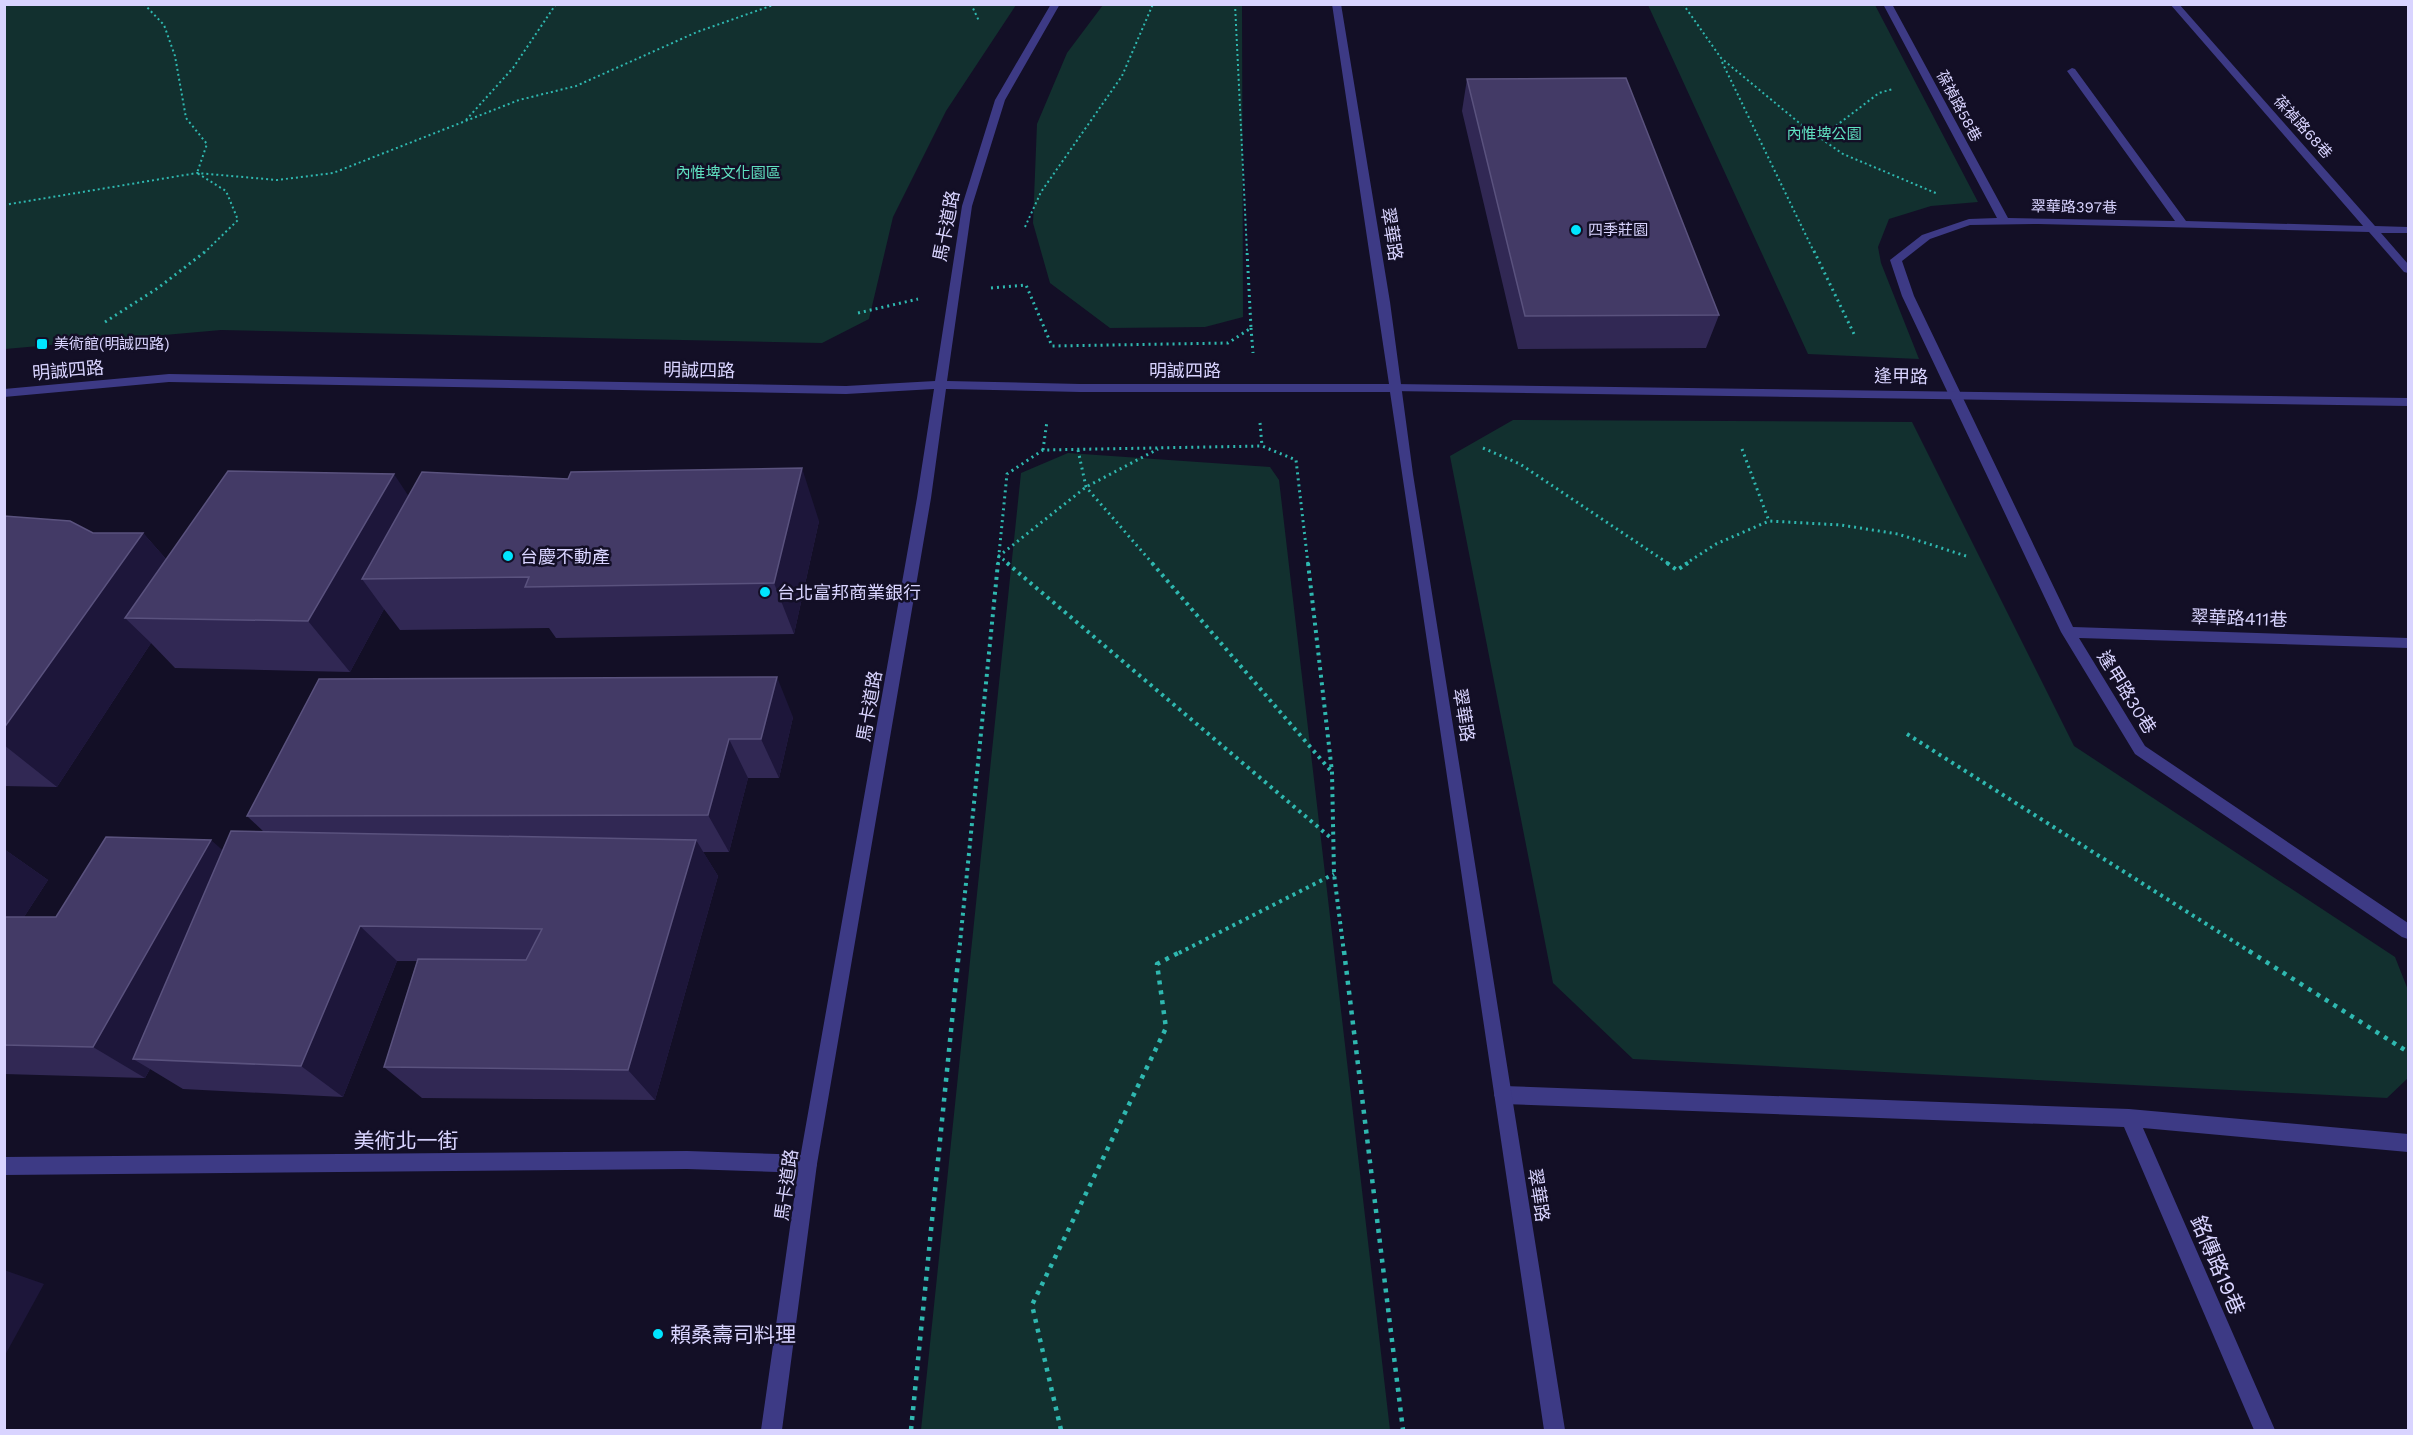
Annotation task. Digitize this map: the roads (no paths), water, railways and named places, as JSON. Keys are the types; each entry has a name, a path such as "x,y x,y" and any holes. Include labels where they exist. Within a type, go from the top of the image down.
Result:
{"street":[{"name":"馬卡道路","path":"772,1431 808,1164 924,498 967,206 1000,100 1056,4"},
{"name":"翠華路","path":"1336,4 1384,302 1394,388 1555,1431"},
{"name":"葆禎路58巷","path":"1887,4 2004,222"},
{"name":"葆禎路68巷","path":"2174,4 2409,270"},
{"path":"2072,71 2183,225"},
{"name":"翠華路397巷","path":"1954,395 1908,296 1896,261 1926,237 1969,222 2409,230"},
{"name":"明誠四路","path":"4,393 169,378 817,390 940,385 1394,388"},
{"name":"逢甲路","path":"1394,388 2409,402"},
{"name":"逢甲路30巷","path":"1954,395 2068,632 2140,750 2409,932"},
{"name":"翠華路411巷","path":"2068,632 2409,644"},
{"path":"1503,1095 2129,1118 2409,1143"},
{"name":"銘傳路19巷","path":"2129,1118 2264,1431"},
{"name":"美術北一街","path":"4,1166 675,1160 808,1164"}],"place":[{"name":"四季莊園","path":"1576,230"},
{"name":"美術館(明誠四路)","path":"42,344"},
{"name":"台慶不動產","path":"508,556"},
{"name":"台北富邦商業銀行","path":"765,592"},
{"name":"賴桑壽司料理","path":"658,1334"}],"park label":[{"name":"內惟埤公園","path":"1824,134"},
{"name":"內惟埤文化園區","path":"728,173"}]}
